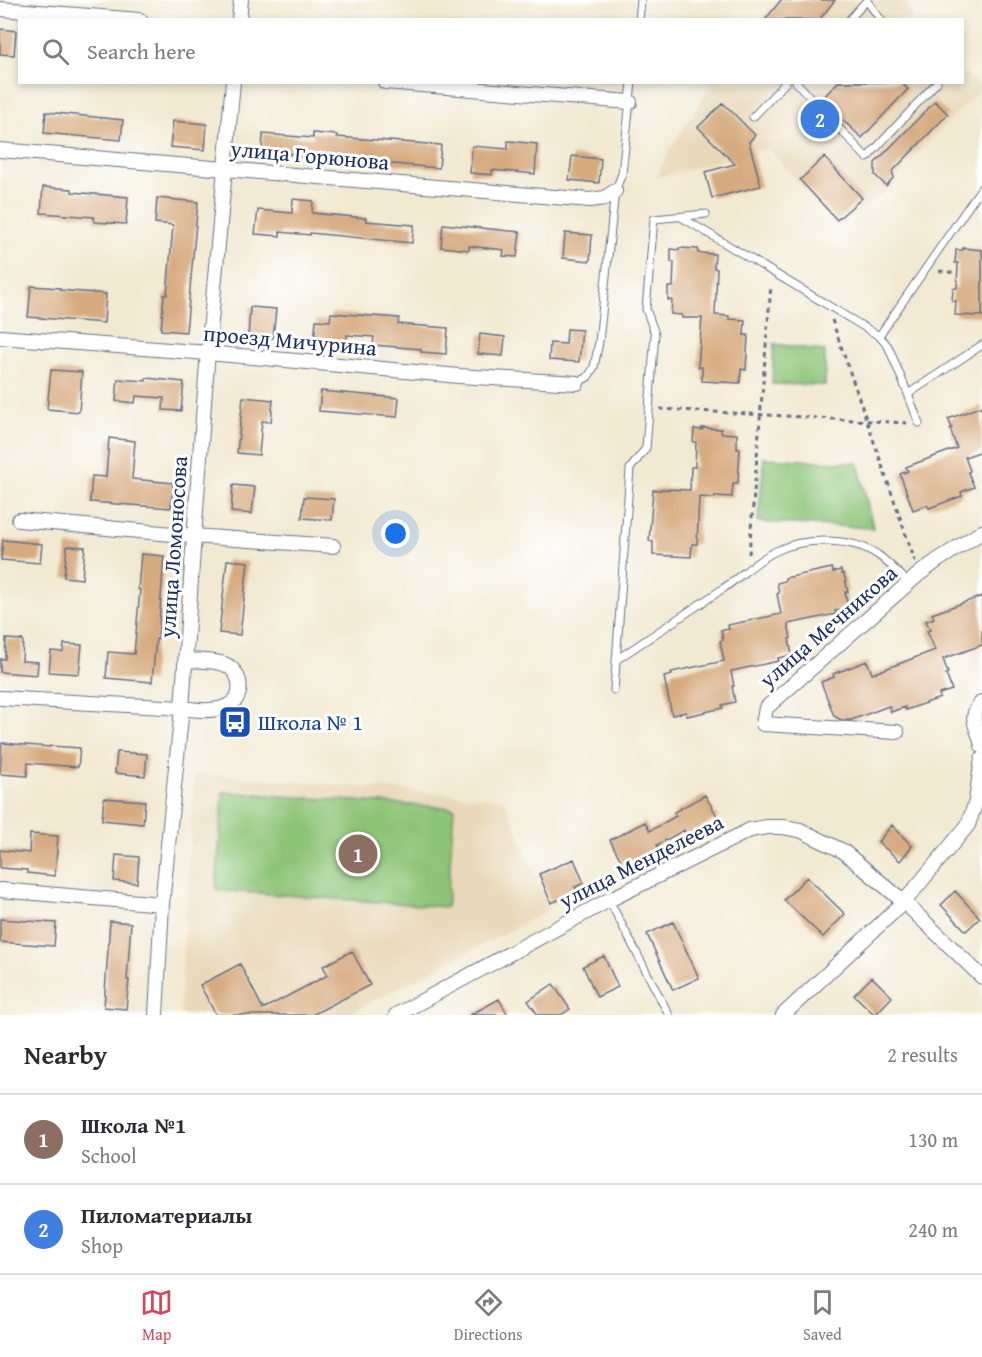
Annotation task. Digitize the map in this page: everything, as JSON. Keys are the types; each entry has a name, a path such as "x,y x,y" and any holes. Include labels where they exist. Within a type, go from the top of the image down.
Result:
{"street":[{"path":"239,18 241,0"},
{"path":"0,9 115,18"},
{"name":"улица Ломоносова","path":"156,1015 162,904 182,708 208,353 233,84"},
{"path":"410,84 630,102"},
{"name":"улица Горюнова","path":"0,150 590,200 605,198 615,191"},
{"name":"проезд Мичурина","path":"0,337 459,376 577,383"},
{"path":"19,520 333,546"},
{"name":"улица Мечникова","path":"897,732 763,724 766,708 914,579 938,560 982,532"},
{"path":"0,698 202,710 227,707 237,699 240,690 239,679 233,669 224,664 186,660"},
{"path":"982,702 974,711 973,722 980,734 982,746"},
{"path":"783,1015 904,902 968,825 976,801 982,759"},
{"name":"улица Менделеева","path":"396,1015 609,900 750,830 767,826 783,826 800,830 843,851 904,902 982,977"},
{"path":"0,891 162,904"}],"lane":[{"path":"639,18 641,0"},
{"path":"851,18 867,1 880,18"},
{"path":"577,383 588,377 594,367 599,342 615,191 622,174 632,84"},
{"path":"753,117 784,84"},
{"path":"798,84 867,158 935,84"},
{"path":"879,336 982,187"},
{"path":"614,690 630,469 646,448 650,408 656,334 646,309 654,219 706,214"},
{"path":"680,216 879,336 888,346 919,423"},
{"path":"909,394 982,345"},
{"path":"616,660 777,550 800,544 828,541 845,543 863,547 877,554 914,579"},
{"path":"609,900 669,1015"}],"path":[{"path":"925,270 958,273"},
{"path":"748,570 772,271"},
{"path":"826,303 866,420 914,579"},
{"path":"650,408 919,423"}],"shaded area":[{"path":"777,0 905,0 913,18 762,18"},
{"path":"964,72 982,88 904,166 892,188 836,226 770,150 759,150 656,178 668,152 712,84 964,84"},
{"path":"194,773 504,799 549,910 346,1015 180,1015"}],"green space":[{"path":"774,344 825,351 825,385 772,384"},
{"path":"764,458 858,463 873,528 758,522"},
{"path":"223,792 454,808 447,907 216,890"}],"building":[{"path":"781,0 835,0 821,18 767,18"},
{"path":"0,29 16,31 14,55 0,54"},
{"path":"836,84 903,84 908,89 862,138 821,100"},
{"path":"935,101 948,114 892,172 894,177 886,186 875,175 875,163"},
{"path":"723,103 755,135 749,142 761,186 712,198 705,172 735,164 698,127"},
{"path":"46,112 123,120 121,140 44,133"},
{"path":"173,121 207,124 205,150 170,147"},
{"path":"313,133 441,145 439,168 262,151 263,134 313,138"},
{"path":"508,141 537,144 535,174 492,170 492,175 470,173 472,146 508,149"},
{"path":"572,156 601,159 599,183 569,180"},
{"path":"824,157 862,198 837,220 800,180"},
{"path":"43,187 128,197 126,224 94,222 94,217 41,213"},
{"path":"157,198 198,202 186,332 161,330 164,295 167,295 173,225 155,223"},
{"path":"293,199 313,201 312,213 414,225 412,243 310,233 310,235 280,232 280,236 255,234 258,210 292,213"},
{"path":"443,224 520,232 517,257 503,256 504,250 469,246 469,250 441,247"},
{"path":"565,233 592,235 590,261 563,258"},
{"path":"679,248 698,249 698,253 715,254 714,268 717,269 715,315 745,320 744,335 748,335 746,370 741,369 740,383 702,381 702,367 698,367 702,318 682,318 682,315 671,314 672,300 668,300 668,287 673,287 674,262 671,262 671,249 679,250"},
{"path":"963,248 982,250 982,316 955,315 956,301 952,301 953,288 957,288 956,250 963,250"},
{"path":"31,286 106,294 104,323 28,317"},
{"path":"250,307 276,309 273,338 248,336"},
{"path":"331,313 399,318 398,324 448,328 446,354 421,352 421,349 373,345 374,337 347,335 346,343 314,341 316,320 330,321"},
{"path":"567,329 582,330 579,362 549,360 550,343 566,344"},
{"path":"480,334 505,337 503,356 478,354"},
{"path":"51,370 82,372 79,412 47,409"},
{"path":"146,378 184,382 181,411 163,410 164,398 136,396 135,403 116,401 118,379 146,381"},
{"path":"321,391 399,398 397,417 319,411"},
{"path":"243,397 273,400 271,422 262,421 259,455 237,453"},
{"path":"982,406 982,451 965,457 974,487 961,492 962,496 929,508 927,505 913,510 900,474 908,471 906,467 957,448 948,419"},
{"path":"702,428 721,429 721,433 737,434 737,449 740,449 738,483 733,483 732,497 699,497 697,544 692,544 691,557 653,555 653,542 649,541 653,490 690,490 691,467 695,467 694,429 702,430"},
{"path":"109,438 135,441 132,479 173,483 171,508 90,502 92,476 106,477"},
{"path":"233,485 255,487 252,514 231,512"},
{"path":"304,497 334,499 332,520 302,518"},
{"path":"3,540 42,544 40,563 1,560"},
{"path":"67,546 85,547 82,579 64,577"},
{"path":"141,554 164,556 158,639 156,639 152,682 106,678 108,652 134,654"},
{"path":"227,560 248,562 240,635 219,633"},
{"path":"832,568 833,572 841,570 844,574 848,592 845,592 848,608 835,611 836,614 788,624 792,655 778,658 779,661 731,671 735,702 722,705 723,708 687,716 686,712 672,715 664,677 672,675 671,672 724,661 720,641 723,640 721,630 729,629 728,625 781,614 777,583 785,581 785,578"},
{"path":"982,596 982,645 943,659 952,690 939,694 940,698 906,710 905,707 891,712 889,706 851,720 841,720 834,716 821,682 834,677 833,674 867,661 872,674 935,650 927,631 930,630 926,621 934,618 932,614"},
{"path":"6,639 23,640 22,661 38,662 37,675 0,672 0,659 5,659"},
{"path":"64,644 82,645 79,674 49,672 51,651 63,652"},
{"path":"2,743 80,748 78,767 28,763 27,776 0,774"},
{"path":"117,752 147,754 145,776 115,773"},
{"path":"705,795 718,818 687,836 684,830 657,845 660,850 625,868 610,840 645,822 650,831 676,816 674,812"},
{"path":"104,798 145,801 143,824 102,820"},
{"path":"892,825 912,846 900,861 878,842"},
{"path":"30,834 58,836 55,876 27,873 27,870 0,868 0,850 29,853"},
{"path":"116,855 139,857 137,883 114,881"},
{"path":"574,859 584,883 575,887 578,892 551,903 539,874"},
{"path":"807,877 845,914 823,937 784,900"},
{"path":"955,891 980,918 966,931 941,905"},
{"path":"0,919 56,923 54,946 0,942"},
{"path":"110,921 131,923 126,1009 104,1007"},
{"path":"673,922 699,978 673,990 647,934"},
{"path":"352,951 370,985 312,1015 216,1015 200,985 240,964 263,1009 328,975 323,966"},
{"path":"604,956 618,987 597,997 583,966"},
{"path":"872,977 892,997 875,1015 854,995"},
{"path":"553,984 570,1009 561,1015 538,1015 528,1001"},
{"path":"499,999 508,1015 470,1015"}],"place":[{"name":"Пиломатериалы","path":"820,119"},
{"name":"Школа № 1","path":"235,722"},
{"name":"Школа №1","path":"358,854"}]}
